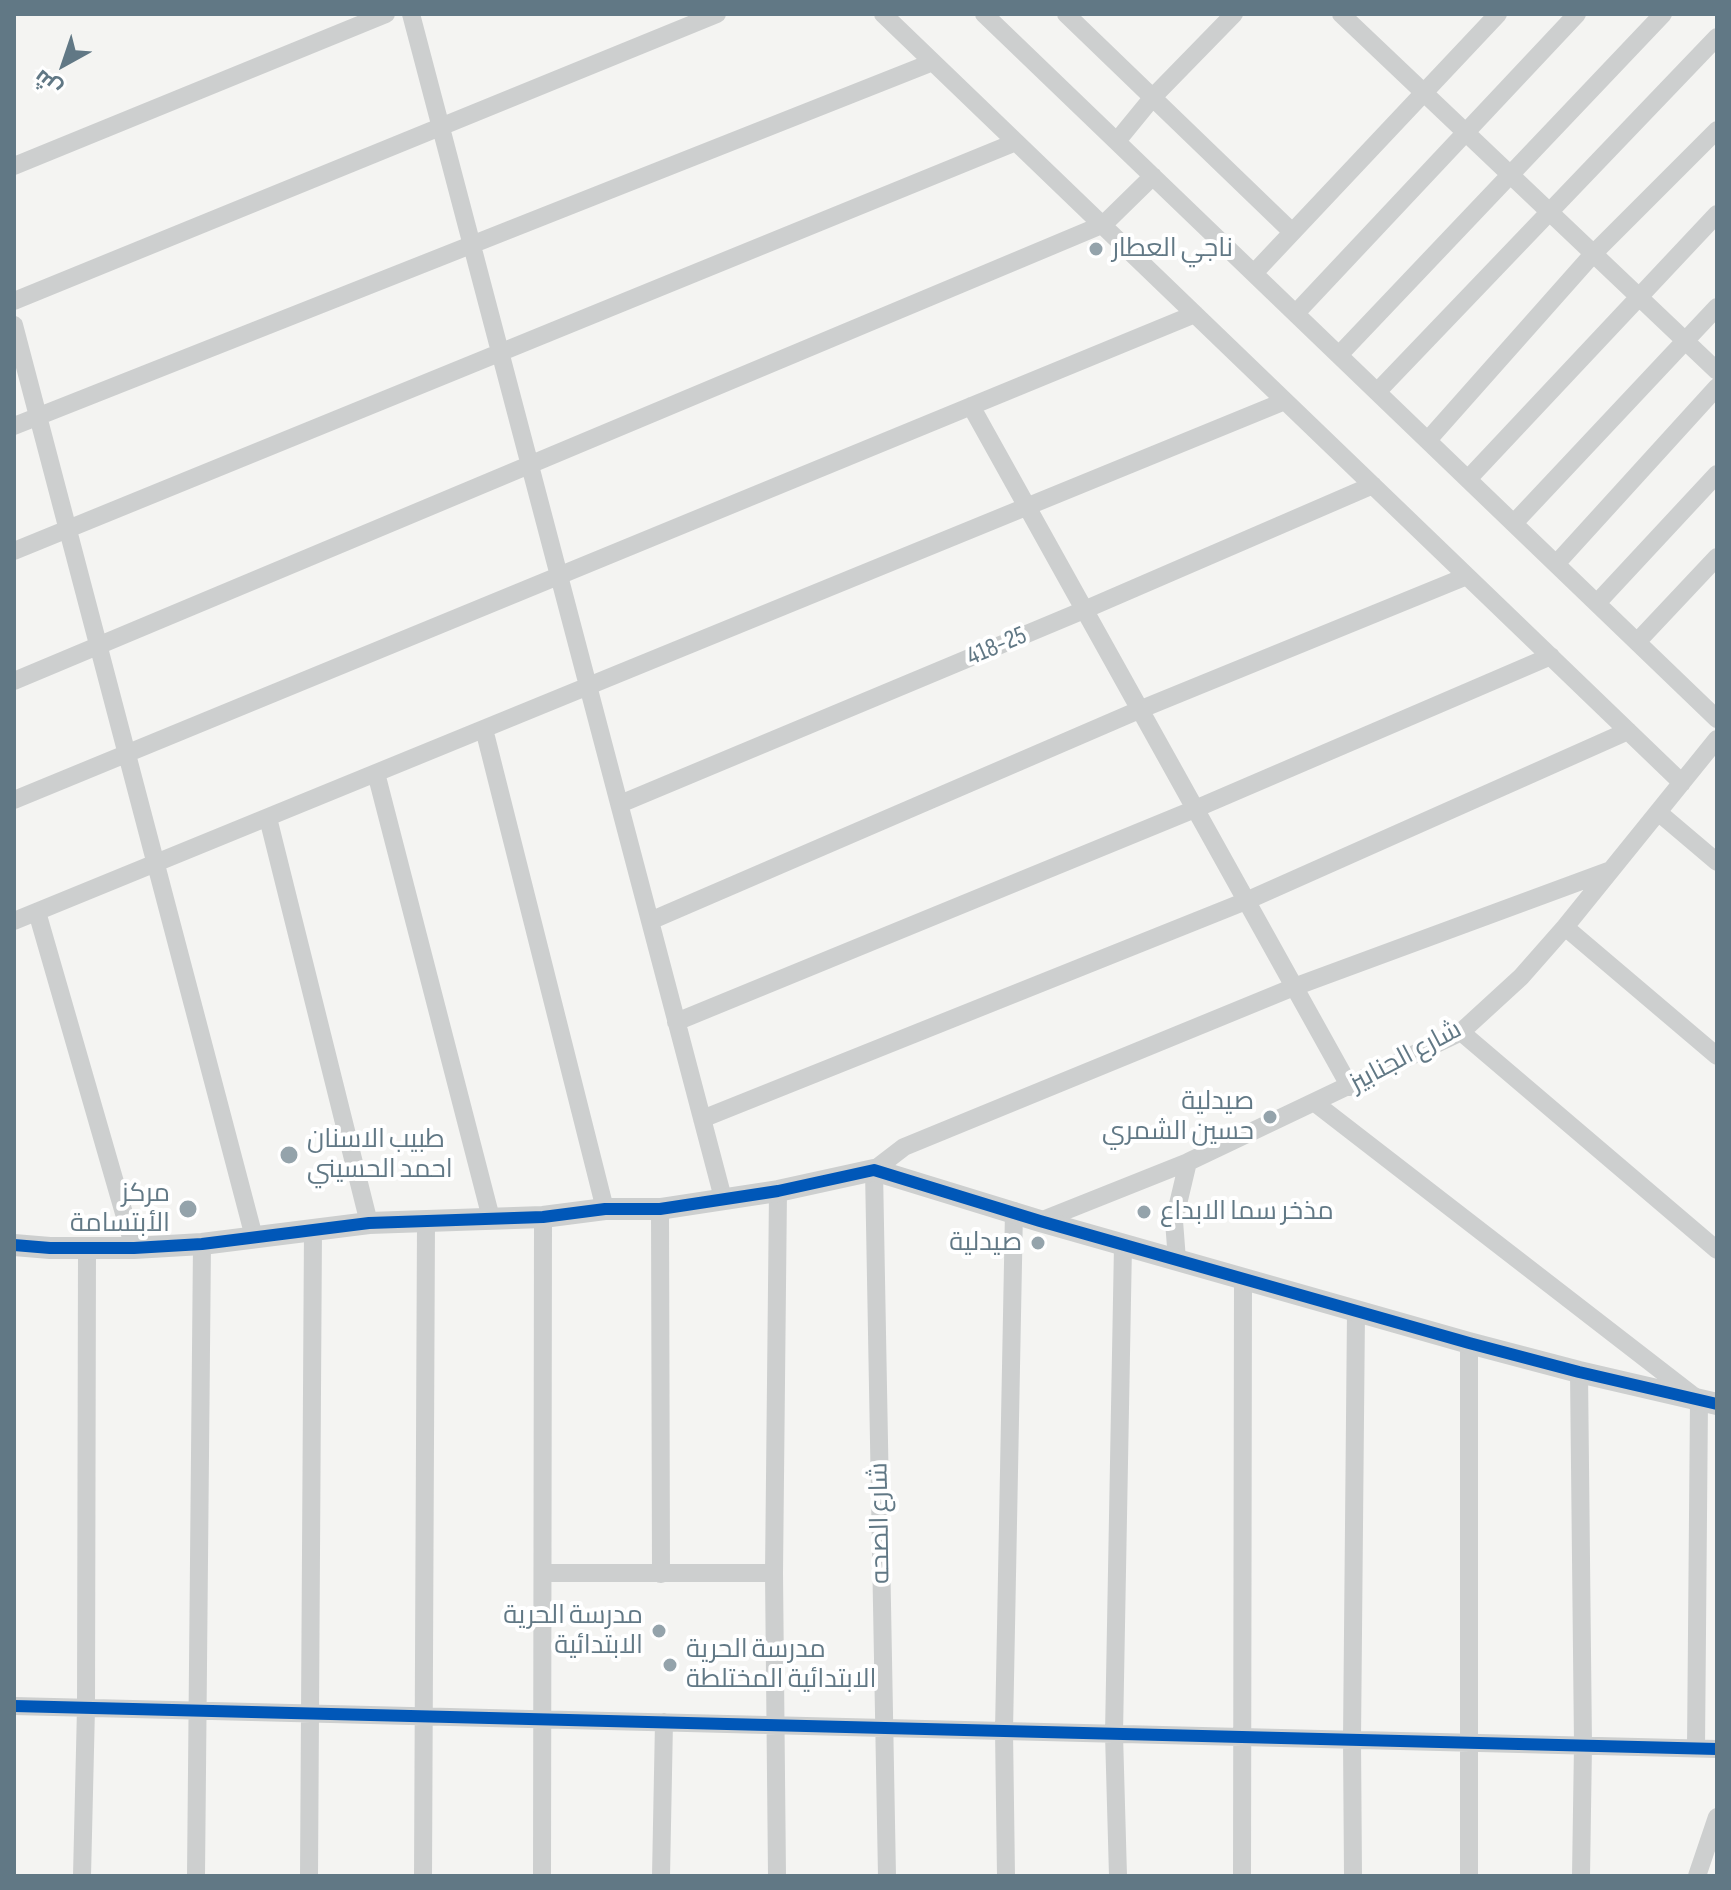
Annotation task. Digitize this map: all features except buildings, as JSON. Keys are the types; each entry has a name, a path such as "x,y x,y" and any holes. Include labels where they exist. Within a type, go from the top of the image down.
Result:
{"street":[{"path":"14,166 386,14"},
{"path":"411,14 723,1198"},
{"path":"14,301 717,14"},
{"path":"883,14 1682,783"},
{"path":"984,14 1717,719"},
{"path":"1066,14 1291,231"},
{"path":"1117,141 1153,97 1234,14"},
{"path":"1341,14 1717,371"},
{"path":"1254,273 1498,14"},
{"path":"1296,313 1577,14"},
{"path":"1339,355 1663,14"},
{"path":"1377,392 1717,37"},
{"path":"14,426 933,62"},
{"path":"1428,440 1593,254 1717,130"},
{"path":"14,551 1016,142"},
{"path":"14,681 1104,224 1153,176"},
{"path":"1468,479 1717,214"},
{"path":"1514,523 1717,307"},
{"path":"14,800 1195,314"},
{"path":"14,325 254,1237"},
{"path":"1556,564 1717,387"},
{"path":"14,921 1285,401"},
{"path":"971,406 1350,1087"},
{"path":"1597,603 1717,474"},
{"name":"418-25","path":"620,804 1373,485"},
{"path":"1637,642 1717,557"},
{"path":"650,921 1139,710 1467,576"},
{"path":"676,1022 1195,809 1551,656"},
{"path":"484,729 605,1209"},
{"path":"702,1119 1246,901 1628,731"},
{"name":"شارع الجنابيز","path":"1040,1221 1188,1162 1461,1032 1521,977 1565,927 1717,739"},
{"path":"376,773 491,1218"},
{"path":"1658,812 1717,862"},
{"path":"268,818 369,1223"},
{"path":"14,1245 134,1248 202,1244 369,1223 543,1217 605,1209 660,1209 778,1191 874,1170 904,1147 1294,987 1611,870"},
{"path":"37,912 134,1248"},
{"path":"1565,927 1717,1056"},
{"path":"1461,1032 1717,1250"},
{"path":"1315,1103 1708,1402"},
{"path":"1177,1260 1174,1221 1188,1162"},
{"path":"874,1170 1040,1221 1469,1343 1708,1402"},
{"name":"شارع الصحه","path":"874,1170 887,1876"},
{"path":"777,1876 774,1573 778,1191"},
{"path":"660,1209 661,1574"},
{"path":"1006,1876 1004,1731 1014,1211"},
{"path":"542,1876 543,1217"},
{"path":"423,1876 426,1222"},
{"path":"309,1876 313,1229"},
{"path":"196,1876 202,1244"},
{"path":"1118,1876 1114,1734 1123,1245"},
{"path":"82,1876 86,1708 87,1248"},
{"path":"1242,1876 1243,1278"},
{"path":"1353,1876 1356,1311"},
{"path":"1469,1343 1469,1876"},
{"path":"1579,1372 1583,1745 1581,1876"},
{"path":"1696,1748 1708,1402"},
{"path":"543,1573 774,1573"},
{"path":"14,1706 1717,1749"},
{"path":"661,1876 664,1722"},
{"path":"1697,1876 1717,1817"}],"cycle path":[{"path":"14,1245 134,1248 202,1244 369,1223 543,1217 605,1209 660,1209 778,1191 874,1170 1040,1221 1469,1343 1717,1404"},
{"path":"14,1706 1717,1749"}],"place":[{"name":"ناجي العطار","path":"1096,249"},
{"name":"صيدلية حسين الشمري","path":"1270,1117"},
{"name":"طبيب الاسنان احمد الحسيني","path":"289,1155"},
{"name":"مركز الأبتسامة","path":"188,1209"},
{"name":"مذخر سما الابداع","path":"1144,1212"},
{"name":"صيدلية","path":"1038,1243"},
{"name":"مدرسة الحرية الابتدائية","path":"659,1631"},
{"name":"مدرسة الحرية الابتدائية المختلطة","path":"670,1665"}]}
